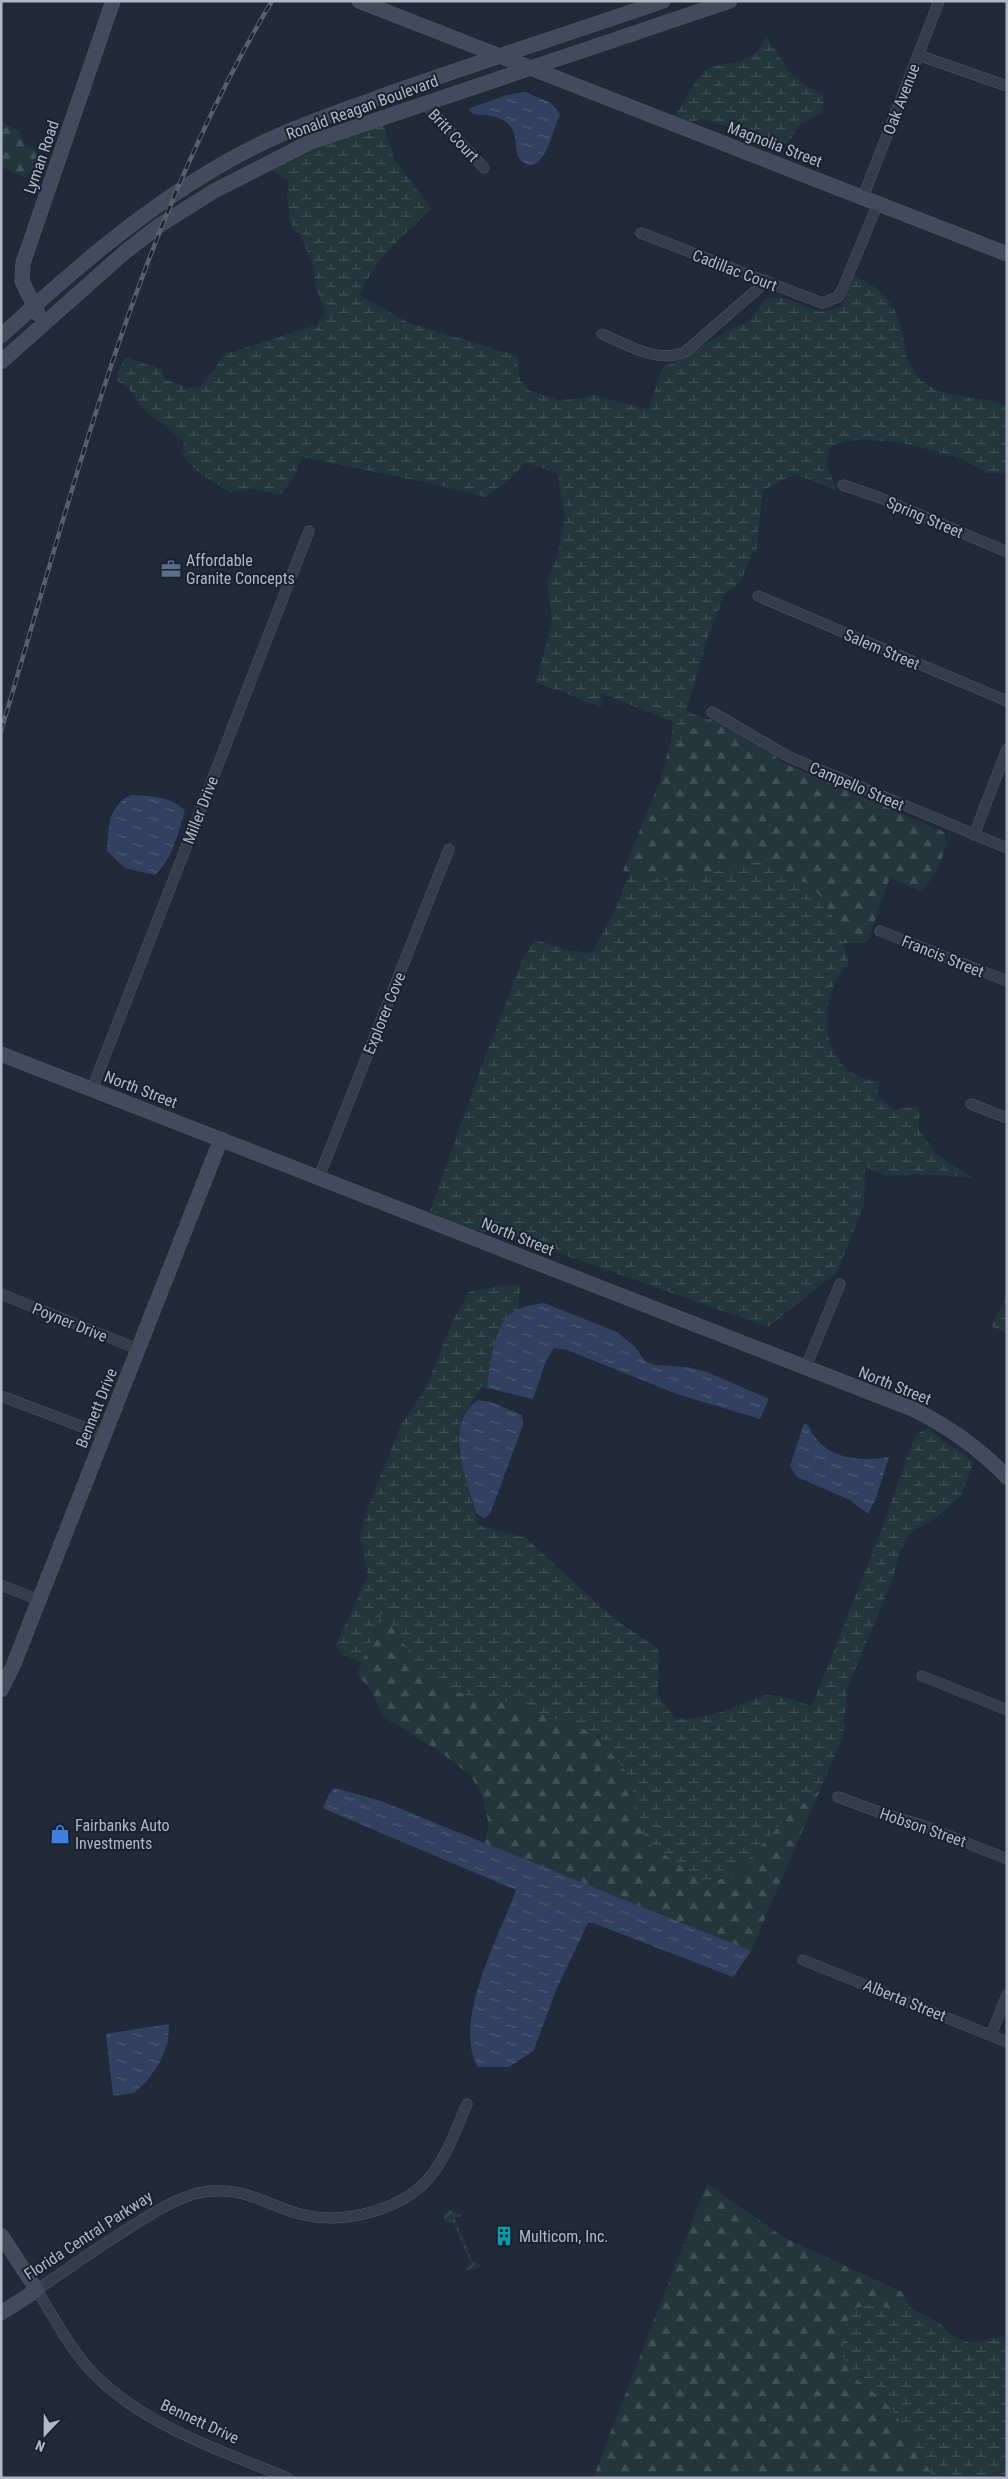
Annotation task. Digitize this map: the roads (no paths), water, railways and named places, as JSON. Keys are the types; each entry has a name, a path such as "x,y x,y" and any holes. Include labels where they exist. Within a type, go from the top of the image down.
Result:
{"street":[{"name":"Lyman Road","path":"43,323 33,306 22,280 23,264 113,1"},
{"name":"Magnolia Street","path":"359,1 375,4 530,67 1007,254"},
{"name":"Ronald Reagan Boulevard","path":"1,336 101,247 165,199 254,147 293,129 501,55 663,1"},
{"name":"Ronald Reagan Boulevard","path":"1,362 125,252 214,191 308,142 730,1"},
{"name":"Oak Avenue","path":"863,197 939,1"},
{"path":"918,55 1007,86"},
{"name":"Britt Court","path":"424,103 484,168"},
{"name":"Cadillac Court","path":"641,233 822,303 838,297 878,203"},
{"path":"602,334 654,355 665,358 676,356 685,352 766,281"},
{"name":"Spring Street","path":"843,485 878,497 1007,552"},
{"name":"Miller Drive","path":"92,1089 309,531"},
{"name":"Salem Street","path":"758,596 1007,701"},
{"name":"Campello Street","path":"712,712 790,757 1007,848"},
{"path":"974,835 1007,749"},
{"name":"Explorer Cove","path":"319,1177 448,849"},
{"name":"Francis Street","path":"880,931 1007,981"},
{"name":"North Street","path":"1,1054 915,1410 946,1425 969,1441 1007,1477"},
{"path":"971,1104 1007,1118"},
{"name":"Bennett Drive","path":"1,1690 14,1666 221,1139"},
{"path":"805,1368 840,1284"},
{"name":"Poyner Drive","path":"1,1294 138,1349"},
{"path":"1,1396 104,1435"},
{"path":"1,1585 39,1600"},
{"path":"922,1676 1007,1710"},
{"name":"Hobson Street","path":"838,1797 884,1814 922,1825 1007,1859"},
{"name":"Alberta Street","path":"803,1960 1007,2042"},
{"path":"991,2035 1007,1995"},
{"name":"Florida Central Parkway","path":"1,2313 124,2230 172,2202 197,2193 217,2191 240,2192 300,2214 321,2218 345,2218 370,2212 391,2204 428,2179 442,2161 468,2104"},
{"name":"Bennett Drive","path":"1,2235 78,2356 105,2383 142,2413 181,2435 288,2478"}],"water":[{"path":"525,92 551,103 560,114 545,153 534,165 528,165 518,156 515,136 510,125 502,119 473,114 468,109 507,95"},
{"path":"131,795 167,800 174,802 185,810 171,853 155,875 125,868 107,851 109,826 113,812 117,805"},
{"path":"544,1303 617,1332 634,1346 645,1361 654,1365 687,1367 707,1372 769,1399 760,1419 677,1394 567,1350 554,1348 546,1361 533,1399 487,1388 493,1350 503,1323 516,1310"},
{"path":"478,1400 491,1402 522,1415 523,1425 490,1514 484,1518 476,1513 463,1469 459,1438 461,1423 467,1411"},
{"path":"804,1423 808,1425 822,1445 842,1456 865,1459 889,1457 876,1498 868,1514 850,1500 797,1477 790,1466"},
{"path":"335,1788 381,1801 751,1951 733,1977 593,1923 588,1923 556,1990 534,2050 509,2067 478,2067 471,2048 470,2026 474,2003 481,1978 516,1890 323,1808 329,1794"},
{"path":"169,2024 168,2042 159,2064 146,2082 134,2093 113,2096 106,2034"}],"railway":[{"path":"1,731 84,450 114,357 147,265 183,175 225,87 272,1"}],"place":[{"name":"Affordable Granite Concepts","path":"171,569"},
{"name":"Fairbanks Auto Investments","path":"60,1834"},
{"name":"Multicom, Inc.","path":"504,2236"}]}
